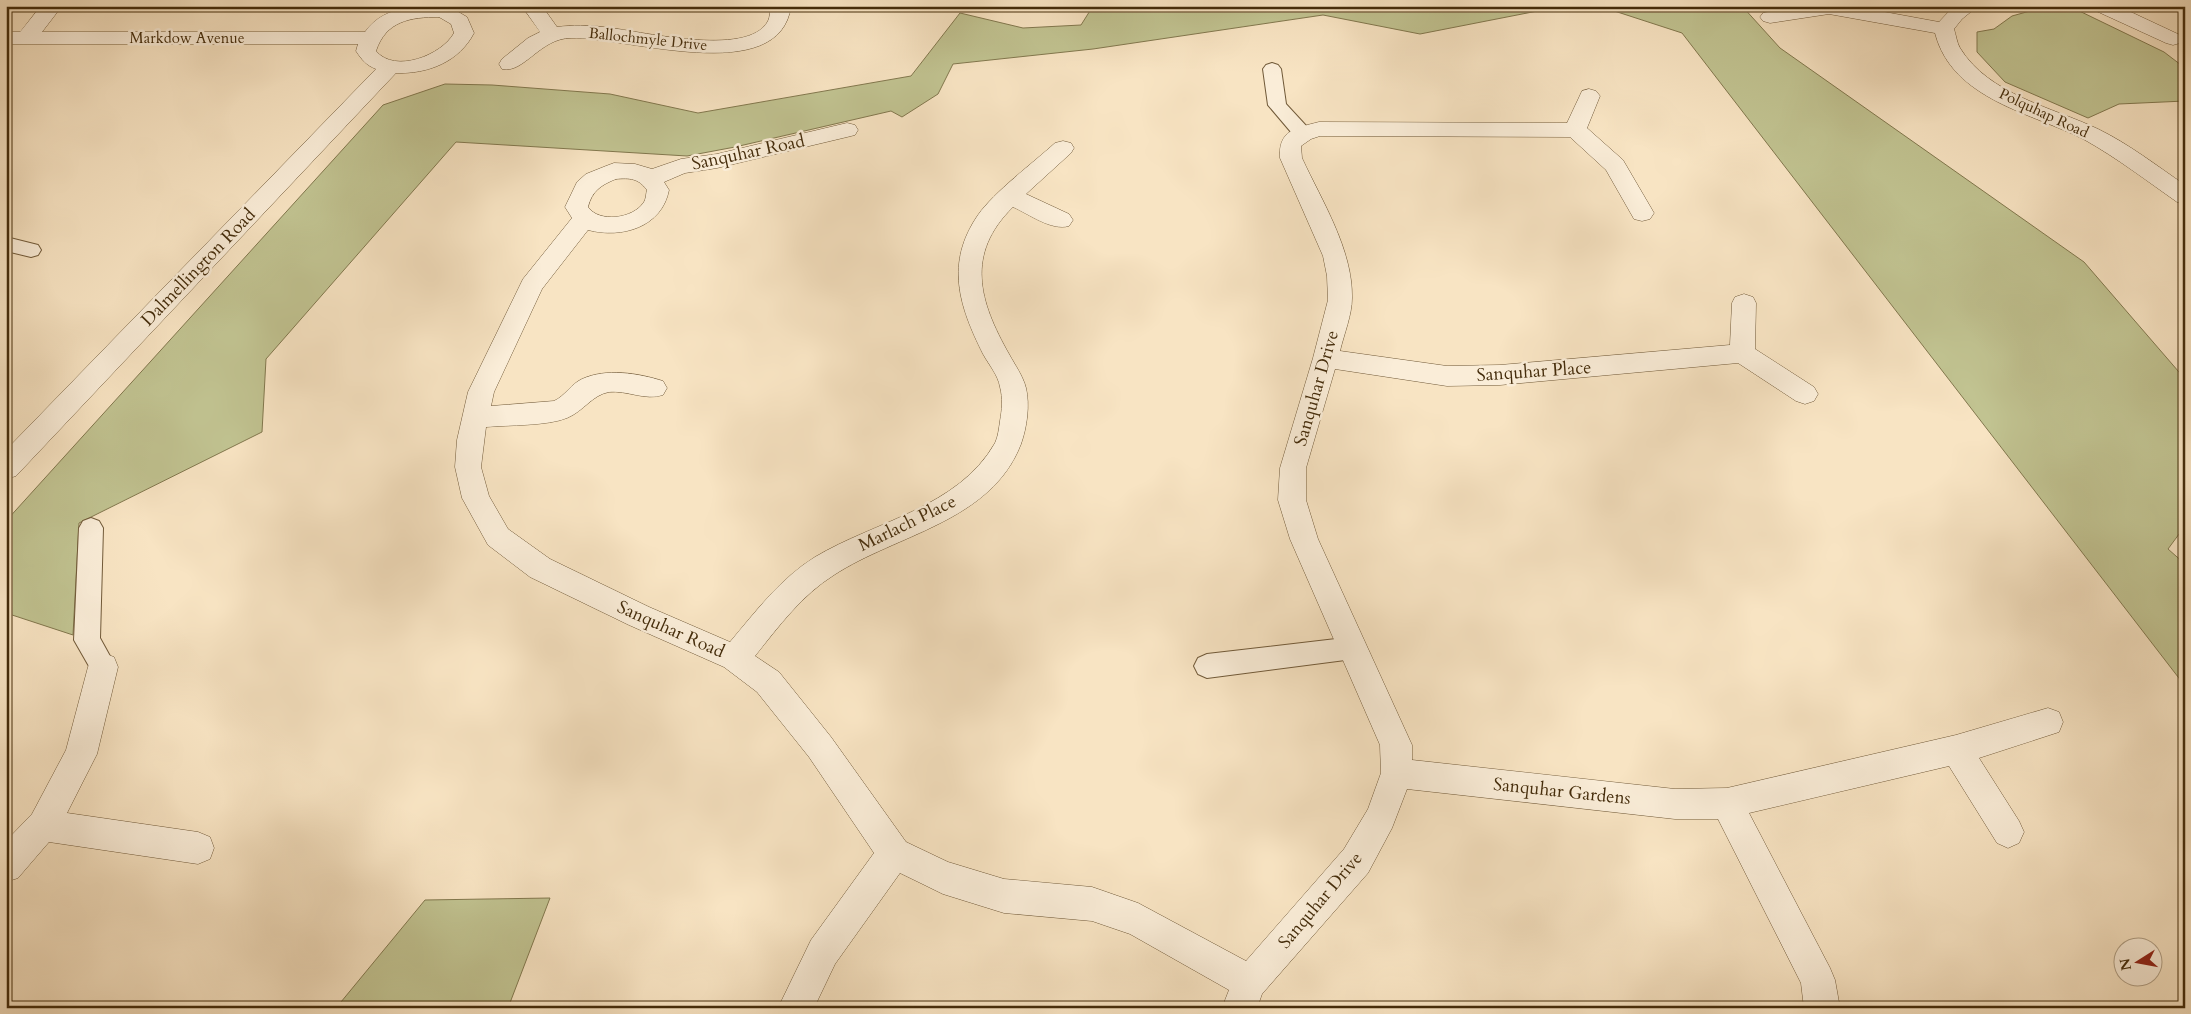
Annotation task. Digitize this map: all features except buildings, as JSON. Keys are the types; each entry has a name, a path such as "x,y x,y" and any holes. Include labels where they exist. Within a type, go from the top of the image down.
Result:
{"street":[{"path":"27,37 52,6"},
{"path":"532,6 552,34"},
{"name":"Ballochmyle Drive","path":"509,64 537,42 552,34 577,32 690,47 728,46 759,39 772,32 779,24 781,6"},
{"path":"1770,17 1829,7 1944,29 1955,15 1968,6"},
{"path":"2100,6 2173,39"},
{"path":"445,8 464,24 464,34 457,46 444,56 427,63 408,67 390,67 374,61 366,51 369,38 380,25 400,15 422,10 445,8"},
{"name":"Polquhap Road","path":"1944,29 1949,48 1969,72 1988,87 2019,105 2090,134 2112,146 2185,196"},
{"name":"Markdow Avenue","path":"6,38 369,38"},
{"name":"Dalmellington Road","path":"6,468 390,67"},
{"path":"1575,130 1588,96"},
{"path":"1303,134 1319,129 1575,130 1615,166 1642,213"},
{"name":"Sanquhar Road","path":"652,178 681,166 717,161 847,130"},
{"name":"Sanquhar Drive","path":"1245,995 1356,861 1381,817 1397,773 1396,745 1304,539 1292,500 1293,468 1326,358 1340,300 1339,276 1335,256 1291,158 1290,144 1303,134"},
{"name":"Marlach Place","path":"735,658 791,592 823,566 851,550 937,513 970,492 992,469 1007,444 1014,414 1013,387 974,307 969,274 973,245 987,219 1062,148"},
{"path":"614,171 635,171 652,178 658,190 654,204 641,216 622,224 601,225 584,219 576,207 580,192 594,179 614,171"},
{"path":"1010,196 1061,220"},
{"name":"Sanquhar Road","path":"584,219 532,285 481,392 470,440 468,467 476,498 498,537 540,568 639,616 735,658 768,682 820,747 894,852 943,877 1004,896 1092,904 1138,920 1245,995"},
{"path":"1744,303 1742,353 1805,394"},
{"name":"Sanquhar Place","path":"1326,358 1447,376 1500,375 1742,353"},
{"path":"475,418 558,412 572,404 589,387 612,382 654,388"},
{"path":"6,866 43,825 81,754 103,667"},
{"name":"Sanquhar Gardens","path":"1397,773 1675,804 1727,803 1956,750 2048,722"},
{"path":"1956,750 2008,832"},
{"path":"1727,803 1818,980 1822,1008"},
{"path":"43,825 198,848"},
{"path":"795,1008 823,952 894,852"}],"lane":[{"path":"1272,69 1276,105 1303,134"},
{"path":"6,244 31,250"},
{"path":"91,528 87,640 103,667"},
{"path":"1207,666 1354,648"}],"green space":[{"path":"1093,6 1134,10 1136,6 1563,6 1420,34 1323,15 1093,49 953,64 938,94 902,117 891,111 735,147 687,156 456,142 266,359 262,432 79,523 73,635 6,613 6,521 383,105 445,84 492,85 610,94 698,113 911,76 960,13 1023,28 1081,25"},
{"path":"1599,6 1742,6 1780,48 2084,262 2185,379 2185,526 2168,549 2185,564 2185,686 1682,33"},
{"path":"2048,6 2069,6 2164,52 2185,68 2185,101 2119,104 2088,118 2005,82 1977,52 1977,32 1994,29 2012,16"},
{"path":"550,898 508,1008 336,1008 425,900"}]}
